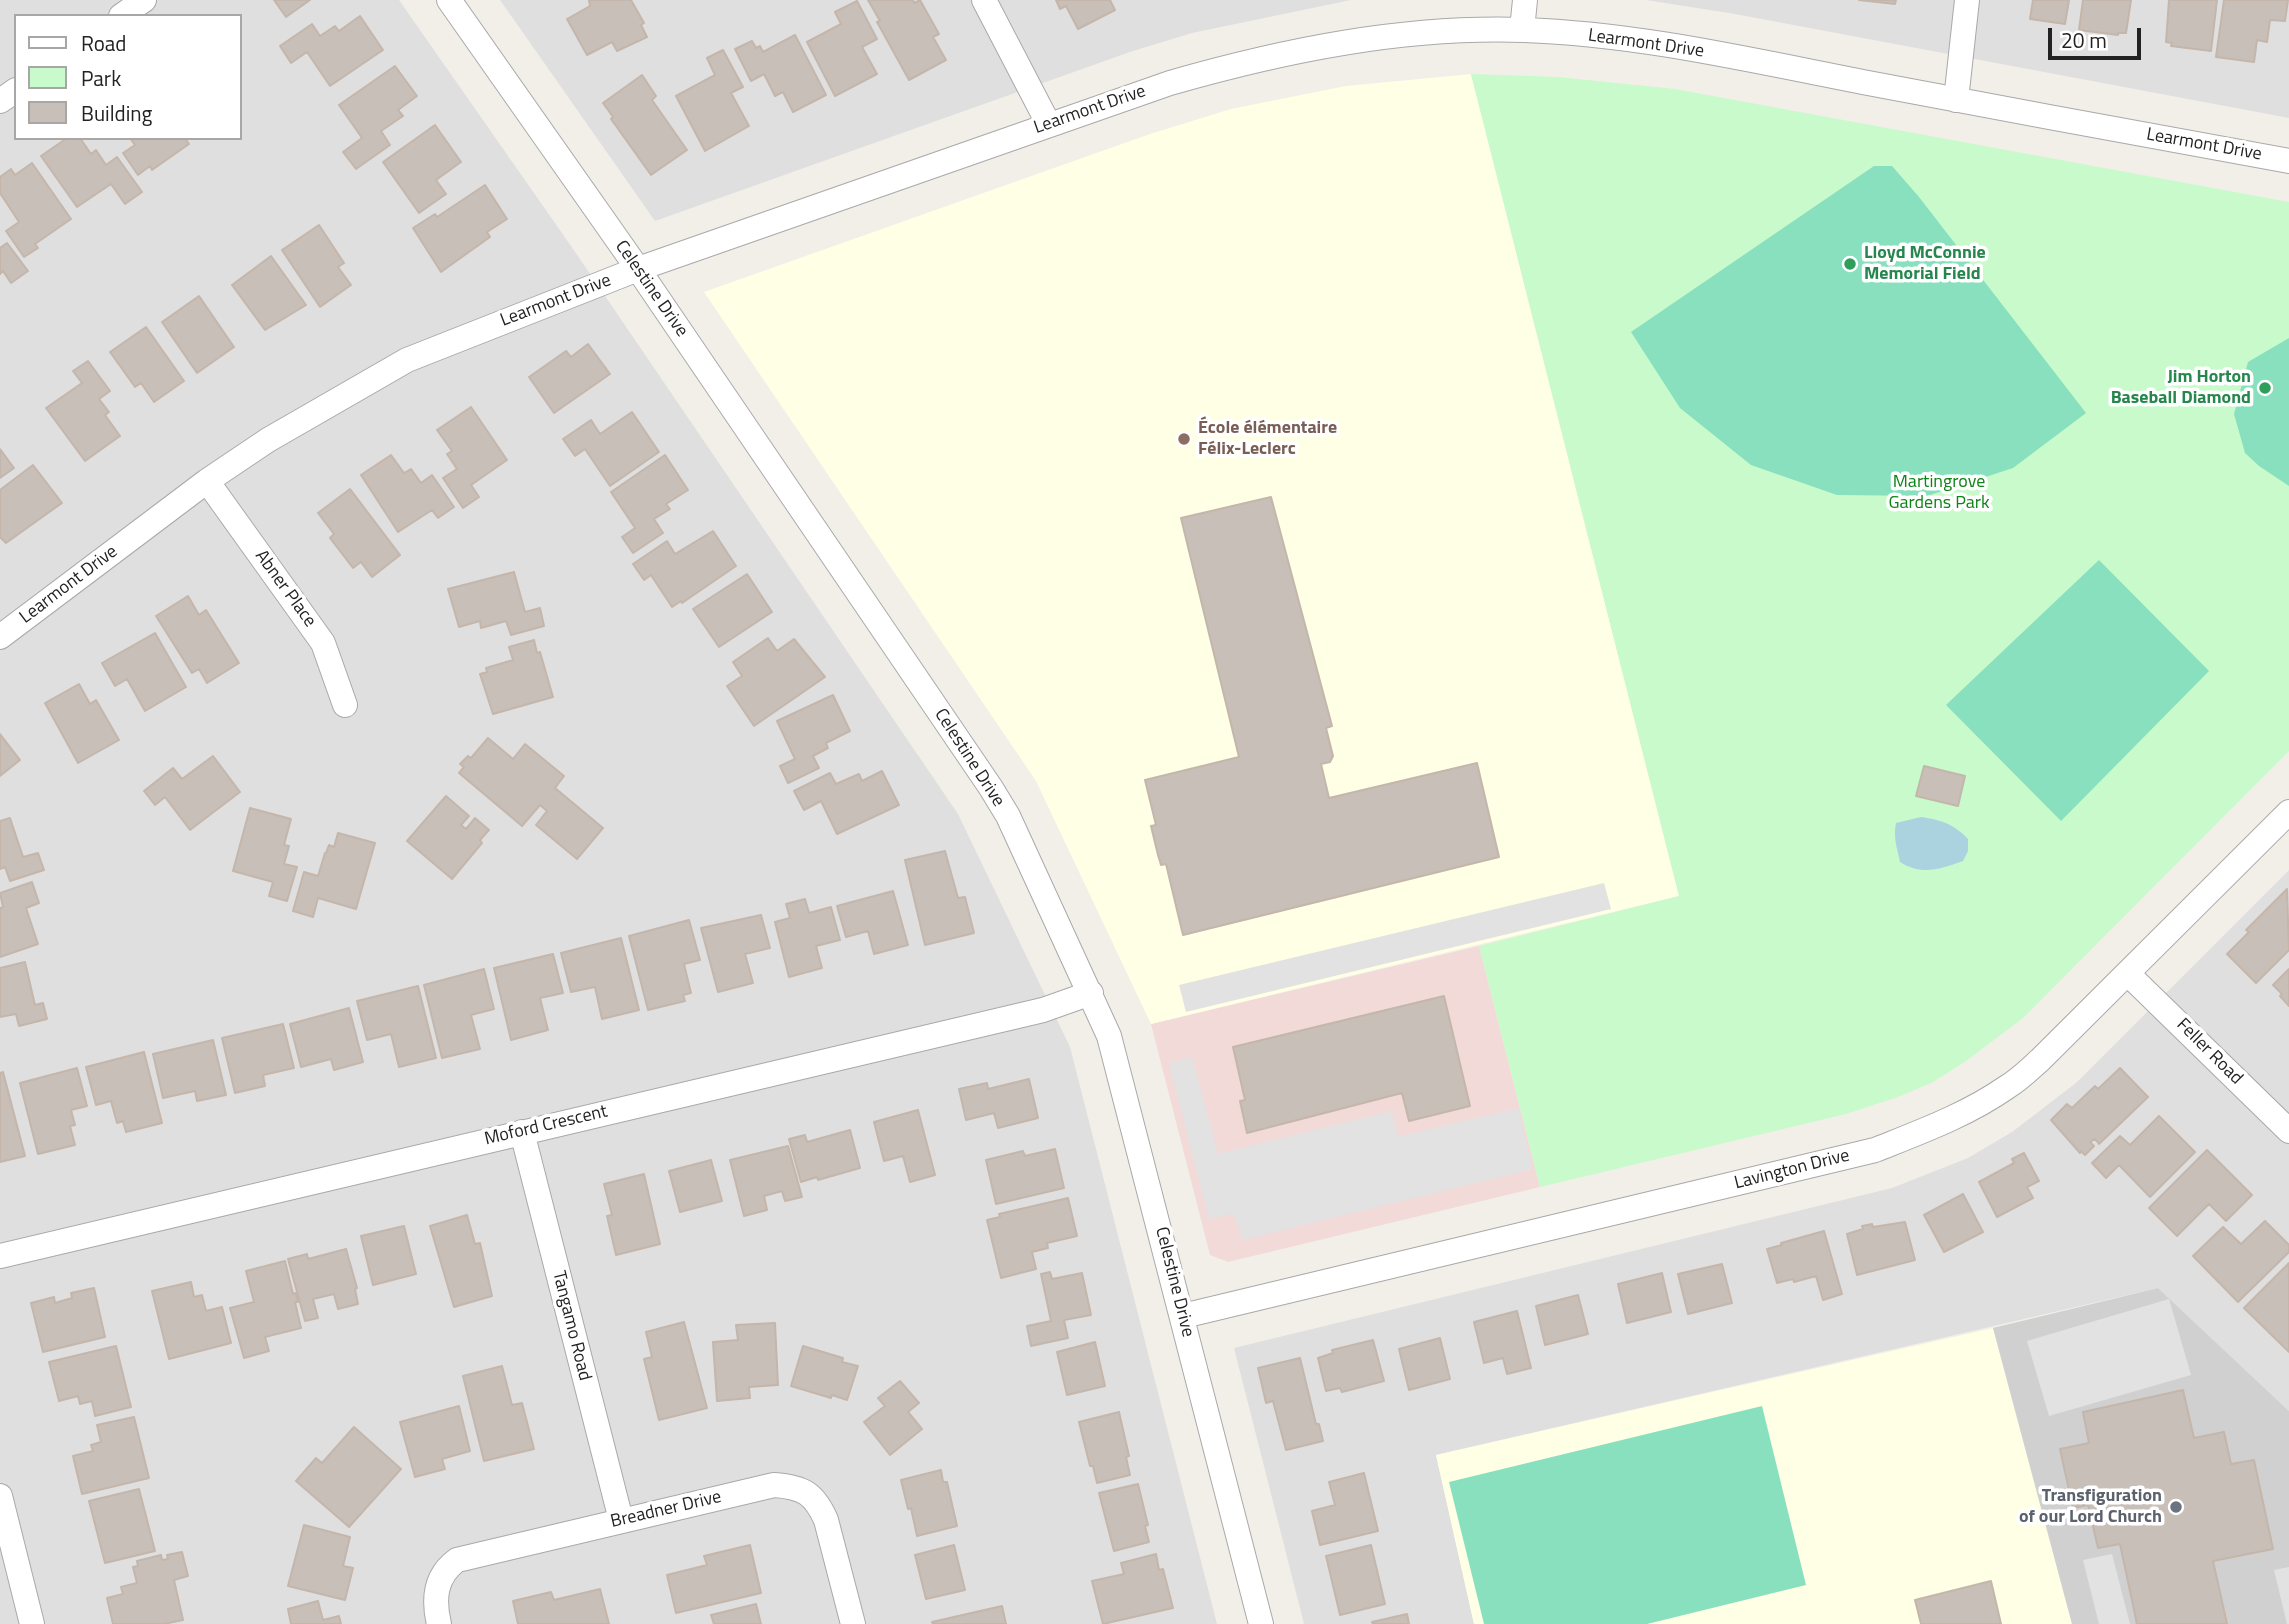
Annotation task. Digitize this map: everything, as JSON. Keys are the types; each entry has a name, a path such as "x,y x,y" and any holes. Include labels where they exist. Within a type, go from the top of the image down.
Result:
{"street":[{"path":"124,14 144,0"},
{"name":"Celestine Drive","path":"449,0 638,269 991,788 1007,816 1110,1036 1261,1624"},
{"path":"985,0 1049,125"},
{"path":"1522,30 1525,0"},
{"path":"1956,100 1967,0"},
{"name":"Learmont Drive","path":"0,637 207,481 268,440 407,360 638,269 1049,125 1170,83 1227,66 1292,52 1421,33 1522,30 1661,43 2289,161"},
{"name":"Abner Place","path":"207,481 323,643 345,705"},
{"name":"Lavington Drive","path":"1183,1316 1875,1150 1973,1108 2009,1087 2040,1060 2289,812"},
{"name":"Feller Road","path":"2128,974 2289,1131"},
{"name":"Moford Crescent","path":"0,1256 1043,1010 1091,993"},
{"name":"Tangamo Road","path":"522,1132 621,1520"},
{"name":"Breadner Drive","path":"439,1624 435,1603 437,1587 449,1566 457,1560 774,1485 793,1487 807,1493 819,1504 826,1520 853,1624"},
{"path":"0,1496 32,1624"}],"shaded area":[{"path":"0,0 399,0 571,246 958,814 1070,1047 1217,1624 0,1624"},
{"path":"500,0 1351,0 1192,33 1130,52 655,221"},
{"path":"1646,0 2289,0 2289,118 1735,14"},
{"name":"École élémentaire Félix-Leclerc","path":"1471,74 1679,896 1151,1024 1036,781 704,292 1150,134 1231,109 1346,86"},
{"path":"2289,870 2289,1411 2158,1288 1436,1455 1474,1624 1304,1624 1234,1348 1892,1188 1968,1158 2012,1132 2076,1083"},
{"path":"1604,883 1611,909 1186,1012 1179,985"},
{"path":"1479,946 1540,1187 1228,1262 1210,1255 1151,1024"},
{"path":"1192,1057 1218,1154 1392,1111 1398,1137 1518,1108 1533,1169 1242,1240 1236,1218 1231,1214 1209,1219 1169,1063"},
{"path":"2158,1288 2289,1411 2289,1624 2072,1624 1993,1328"},
{"path":"2169,1299 2191,1375 2049,1416 2027,1341"},
{"path":"1993,1328 2072,1624 1474,1624 1436,1455"},
{"path":"2112,1554 2130,1624 2099,1624 2083,1560"},
{"path":"2289,1567 2289,1624 2287,1624 2274,1570"}],"green space":[{"name":"Martingrove Gardens Park","path":"1471,74 1558,77 1675,89 2289,202 2289,751 2023,1018 1933,1082 1846,1114 1540,1187 1479,946 1679,896"},
{"name":"Lloyd McConnie Memorial Field","path":"1874,166 1892,166 1919,197 2086,413 2013,468 1927,496 1837,495 1751,465 1680,408 1631,332"},
{"name":"Jim Horton Baseball Diamond","path":"2289,338 2289,486 2245,453 2234,414 2248,362"},
{"path":"2099,560 2209,671 2061,821 1946,705"},
{"path":"1762,1406 1806,1585 1647,1624 1484,1624 1449,1482"}],"water":[{"path":"1921,817 1947,824 1968,839 1968,851 1963,861 1939,869 1924,870 1900,862 1895,838 1896,823"}],"building":[{"path":"274,0 310,0 286,17"},
{"path":"589,0 631,0 644,23 641,25 647,37 617,51 612,42 587,55 567,19 590,6"},
{"path":"868,0 913,0 914,3 920,0 939,34 933,37 946,60 909,80"},
{"path":"1056,0 1110,0 1115,10 1078,29 1066,6 1060,9"},
{"path":"1859,0 1896,0 1895,4"},
{"path":"2033,0 2069,0 2065,24 2030,19"},
{"path":"2083,0 2131,0 2126,33 2118,35 2079,30"},
{"path":"2169,0 2217,0 2211,51 2171,46 2172,43 2166,42"},
{"path":"2224,0 2288,0 2285,21 2270,20 2267,42 2257,40 2254,62 2216,57"},
{"path":"857,1 877,39 862,47 877,74 835,96 807,42 841,24 835,12"},
{"path":"360,16 383,50 330,86 307,52 291,63 280,46 312,24 320,36 335,26 339,31"},
{"path":"795,35 826,95 793,112 783,92 775,96 764,74 751,81 735,49 752,41 756,48 760,46 763,52"},
{"path":"723,50 743,87 731,93 749,126 705,151 676,96 715,75 707,58"},
{"path":"395,66 417,96 398,110 403,116 381,131 390,145 356,169 343,152 362,138 339,105"},
{"path":"642,75 656,96 652,100 687,150 651,175 611,119 613,117 603,103"},
{"path":"435,125 461,162 436,180 446,194 419,213 383,162"},
{"path":"64,140 81,140 91,154 96,150 106,165 117,157 142,192 125,204 111,184 77,207 41,156"},
{"path":"131,140 186,140 189,144 152,170 150,166 138,175 123,153 135,145"},
{"path":"32,163 71,219 35,244 38,248 24,257 6,231 19,222 0,193 0,177 11,169 15,175"},
{"path":"485,185 507,219 487,232 490,237 441,272 413,228 435,214 437,217"},
{"path":"319,225 344,263 338,267 351,285 320,307 282,250"},
{"path":"7,243 28,271 11,283 3,271 0,274 0,248"},
{"path":"271,256 306,305 265,330 232,285"},
{"path":"199,296 234,347 197,373 162,322"},
{"path":"146,327 184,381 154,402 141,383 135,387 110,352"},
{"path":"588,344 610,374 554,413 529,377 566,351 571,357"},
{"path":"88,361 110,391 99,399 109,412 105,415 120,436 85,461 46,408 82,383 73,371"},
{"path":"471,407 507,460 471,485 479,497 463,508 443,478 457,469 447,454 452,451 437,430"},
{"path":"632,412 659,452 610,486 585,449 575,456 563,439 591,420 600,434"},
{"path":"0,449 14,468 0,478"},
{"path":"391,455 404,473 411,469 421,483 432,475 454,507 438,518 432,510 398,532 361,475"},
{"path":"665,455 688,490 666,504 670,509 654,519 663,533 633,553 622,537 635,528 611,492"},
{"path":"33,465 62,503 6,543 0,537 0,490"},
{"path":"350,489 400,555 372,577 361,562 353,568 330,538 334,534 318,513"},
{"path":"1271,497 1332,726 1326,728 1333,756 1330,762 1321,764 1329,798 1477,763 1499,857 1183,935 1166,864 1161,865 1158,855 1151,826 1156,825 1145,780 1239,757 1181,518"},
{"path":"713,531 736,566 682,603 681,601 672,607 651,575 644,580 633,564 667,541 675,554"},
{"path":"514,572 525,612 540,608 544,626 511,635 506,621 481,628 480,621 459,627 448,589"},
{"path":"747,574 772,612 719,647 693,609"},
{"path":"188,596 199,615 206,610 239,663 207,683 199,669 192,673 156,616"},
{"path":"155,633 186,687 145,711 127,679 115,686 102,663"},
{"path":"768,638 777,651 794,639 825,677 754,726 727,686 742,676 733,662"},
{"path":"534,640 553,697 493,714 480,674 487,672 486,668 513,660 509,647"},
{"path":"79,684 90,704 96,700 119,740 78,763 45,703"},
{"path":"833,695 850,731 826,743 828,748 813,756 819,768 788,783 780,766 795,759 777,721"},
{"path":"0,734 20,760 0,776"},
{"path":"488,738 513,759 525,744 564,776 555,788 603,828 577,859 536,825 547,811 540,805 522,826 459,773 464,767 460,764 468,756 471,758"},
{"path":"213,756 240,792 190,830 165,797 155,805 144,791 173,768 182,779"},
{"path":"1924,766 1965,776 1958,806 1916,796"},
{"path":"882,771 899,805 837,834 821,801 804,810 794,791 830,773 836,784 859,774 862,781"},
{"path":"446,796 469,816 461,825 466,829 475,818 489,830 480,840 482,843 452,879 407,841"},
{"path":"250,808 291,819 284,845 289,846 284,864 297,867 287,901 269,896 273,882 233,871"},
{"path":"10,818 23,857 38,853 44,870 10,881 5,867 0,869 0,821"},
{"path":"338,833 375,843 356,909 318,898 313,917 293,911 304,872 318,876 325,853 329,845 334,847"},
{"path":"945,851 958,898 965,897 974,933 925,945 905,860"},
{"path":"32,882 39,903 26,908 38,944 0,957 0,908 3,907 0,893"},
{"path":"2287,889 2289,950 2256,983 2227,954 2249,932 2246,930"},
{"path":"893,891 908,945 874,954 868,931 846,937 837,906"},
{"path":"805,899 809,913 831,907 840,940 816,946 822,968 789,977 775,922 790,918 786,904"},
{"path":"761,915 770,948 745,954 753,983 718,992 701,928"},
{"path":"689,920 700,960 684,964 691,993 683,995 685,1001 648,1010 629,936"},
{"path":"621,938 639,1010 602,1019 595,987 571,992 561,953"},
{"path":"553,954 563,993 540,998 548,1030 511,1040 494,968"},
{"path":"25,962 35,1005 43,1003 47,1019 19,1026 16,1014 0,1017 0,968"},
{"path":"484,969 494,1009 471,1015 480,1049 442,1058 424,985"},
{"path":"2289,969 2289,1006 2273,985"},
{"path":"418,986 436,1058 399,1067 391,1034 367,1040 357,1001"},
{"path":"1444,996 1470,1106 1409,1121 1402,1093 1247,1133 1240,1101 1245,1100 1233,1047"},
{"path":"349,1008 363,1062 334,1070 331,1059 301,1067 290,1024"},
{"path":"283,1024 294,1068 263,1075 265,1086 235,1093 222,1038"},
{"path":"213,1040 226,1095 197,1101 195,1091 163,1098 153,1054"},
{"path":"144,1052 162,1123 126,1132 123,1121 117,1123 111,1101 96,1105 86,1067"},
{"path":"77,1068 87,1106 71,1110 75,1125 70,1126 75,1145 38,1154 20,1083"},
{"path":"2120,1068 2148,1097 2099,1144 2095,1139 2090,1142 2094,1146 2085,1155 2081,1151 2080,1153 2051,1120 2067,1104 2072,1108 2095,1086 2098,1089"},
{"path":"3,1072 25,1156 0,1162 0,1073"},
{"path":"1029,1079 1038,1118 998,1128 994,1113 966,1120 959,1089 987,1083 988,1089"},
{"path":"918,1110 935,1175 910,1182 903,1156 884,1161 874,1122"},
{"path":"2159,1116 2195,1152 2150,1197 2119,1165 2106,1178 2092,1163 2120,1136 2130,1145"},
{"path":"850,1130 860,1168 801,1182 789,1139 805,1135 807,1142"},
{"path":"788,1146 802,1197 785,1201 782,1191 764,1196 767,1210 744,1216 730,1160"},
{"path":"1055,1149 1064,1188 996,1204 986,1160 1023,1151 1025,1156"},
{"path":"2207,1150 2252,1195 2226,1221 2209,1204 2177,1236 2149,1208"},
{"path":"2024,1153 2039,1181 2027,1187 2033,1198 1997,1217 1979,1182 2014,1163 2012,1159"},
{"path":"711,1160 722,1201 680,1212 669,1171"},
{"path":"644,1174 660,1244 616,1255 607,1216 612,1215 604,1184"},
{"path":"1963,1194 1983,1232 1944,1252 1924,1215"},
{"path":"1068,1198 1077,1236 1047,1243 1048,1248 1032,1252 1036,1269 1001,1278 987,1220 1000,1217 999,1214"},
{"path":"467,1215 475,1244 480,1243 492,1296 454,1307 430,1226"},
{"path":"2265,1221 2289,1245 2289,1252 2238,1302 2193,1256 2223,1227 2241,1244"},
{"path":"1905,1222 1915,1260 1857,1275 1847,1234 1863,1229 1862,1226"},
{"path":"404,1226 416,1274 373,1285 361,1236"},
{"path":"1824,1231 1842,1294 1823,1300 1816,1276 1777,1283 1767,1249"},
{"path":"346,1249 357,1288 358,1304 338,1309 334,1294 313,1299 318,1318 305,1321 288,1259 307,1254 308,1259"},
{"path":"285,1261 293,1294 296,1293 298,1302 295,1302 301,1328 265,1337 269,1351 244,1358 230,1308 254,1302 246,1271"},
{"path":"2289,1263 2289,1352 2244,1308"},
{"path":"1722,1264 1732,1303 1688,1314 1678,1274"},
{"path":"1050,1272 1052,1279 1082,1273 1091,1315 1064,1320 1068,1338 1031,1346 1027,1326 1051,1321 1041,1274"},
{"path":"1662,1273 1671,1312 1627,1323 1618,1284"},
{"path":"191,1282 194,1297 202,1295 206,1311 222,1307 231,1343 169,1359 152,1291"},
{"path":"94,1288 105,1337 43,1352 31,1303 54,1297 55,1303 72,1298 71,1293"},
{"path":"1578,1295 1588,1334 1545,1345 1536,1306"},
{"path":"1517,1311 1531,1368 1507,1374 1503,1358 1484,1363 1474,1322"},
{"path":"684,1322 707,1408 659,1420 644,1359 652,1357 646,1332"},
{"path":"775,1323 778,1385 749,1387 750,1398 717,1401 713,1342 738,1340 736,1325"},
{"path":"1440,1338 1450,1379 1409,1390 1399,1349"},
{"path":"1373,1340 1384,1381 1342,1392 1340,1388 1326,1391 1318,1358 1333,1353 1332,1350"},
{"path":"1095,1342 1105,1386 1067,1395 1057,1352"},
{"path":"116,1346 131,1407 95,1416 92,1401 80,1404 78,1396 59,1401 49,1362"},
{"path":"803,1346 843,1358 842,1362 858,1366 847,1400 791,1386"},
{"path":"1300,1358 1316,1424 1319,1424 1323,1441 1286,1450 1273,1401 1266,1403 1258,1368"},
{"path":"502,1366 512,1405 522,1403 534,1449 484,1461 463,1376"},
{"path":"900,1381 919,1403 908,1412 922,1429 890,1455 864,1422 885,1406 878,1398"},
{"name":"Transfiguration of our Lord Church","path":"2183,1390 2194,1438 2224,1432 2231,1464 2254,1460 2273,1549 2213,1561 2227,1624 2137,1624 2120,1544 2098,1548 2088,1505 2073,1508 2060,1449 2089,1443 2083,1412"},
{"path":"459,1406 470,1451 442,1459 445,1469 415,1477 400,1422"},
{"path":"1119,1412 1129,1456 1126,1457 1130,1475 1097,1483 1079,1422"},
{"path":"134,1417 149,1478 82,1494 73,1456 93,1451 91,1445 101,1442 97,1425"},
{"path":"354,1427 401,1469 349,1527 296,1481 316,1458 322,1463"},
{"path":"941,1470 943,1482 947,1482 957,1526 917,1536 901,1480"},
{"path":"1364,1473 1378,1531 1320,1545 1312,1511 1335,1505 1329,1482"},
{"path":"1138,1484 1148,1525 1145,1526 1149,1542 1114,1551 1099,1493"},
{"path":"139,1489 155,1551 105,1563 89,1501"},
{"path":"304,1525 350,1537 343,1566 353,1568 345,1600 288,1586"},
{"path":"750,1545 761,1593 676,1613 667,1575 707,1565 704,1556"},
{"path":"954,1545 965,1590 926,1599 915,1555"},
{"path":"1371,1545 1385,1604 1340,1615 1326,1556"},
{"path":"182,1552 188,1576 174,1580 183,1620 164,1624 113,1624 107,1598 123,1594 121,1587 137,1583 133,1567 138,1566 137,1561 161,1555 162,1560 168,1559 167,1555"},
{"path":"1156,1554 1159,1570 1163,1569 1173,1608 1103,1624 1092,1581 1124,1574 1121,1563"},
{"path":"1991,1581 2001,1624 1921,1624 1915,1600"},
{"path":"600,1589 609,1624 518,1624 513,1601 551,1592 554,1600"},
{"path":"318,1601 323,1620 339,1616 341,1624 291,1624 288,1609"},
{"path":"756,1604 761,1624 714,1624 711,1615"},
{"path":"1002,1606 1006,1624 932,1622"},
{"path":"1407,1614 1409,1624 1372,1622"}],"place":[{"name":"Lloyd McConnie Memorial Field","path":"1850,264"},
{"name":"Jim Horton Baseball Diamond","path":"2265,388"},
{"name":"École élémentaire Félix-Leclerc","path":"1184,439"},
{"name":"Transfiguration of our Lord Church","path":"2176,1507"}]}
